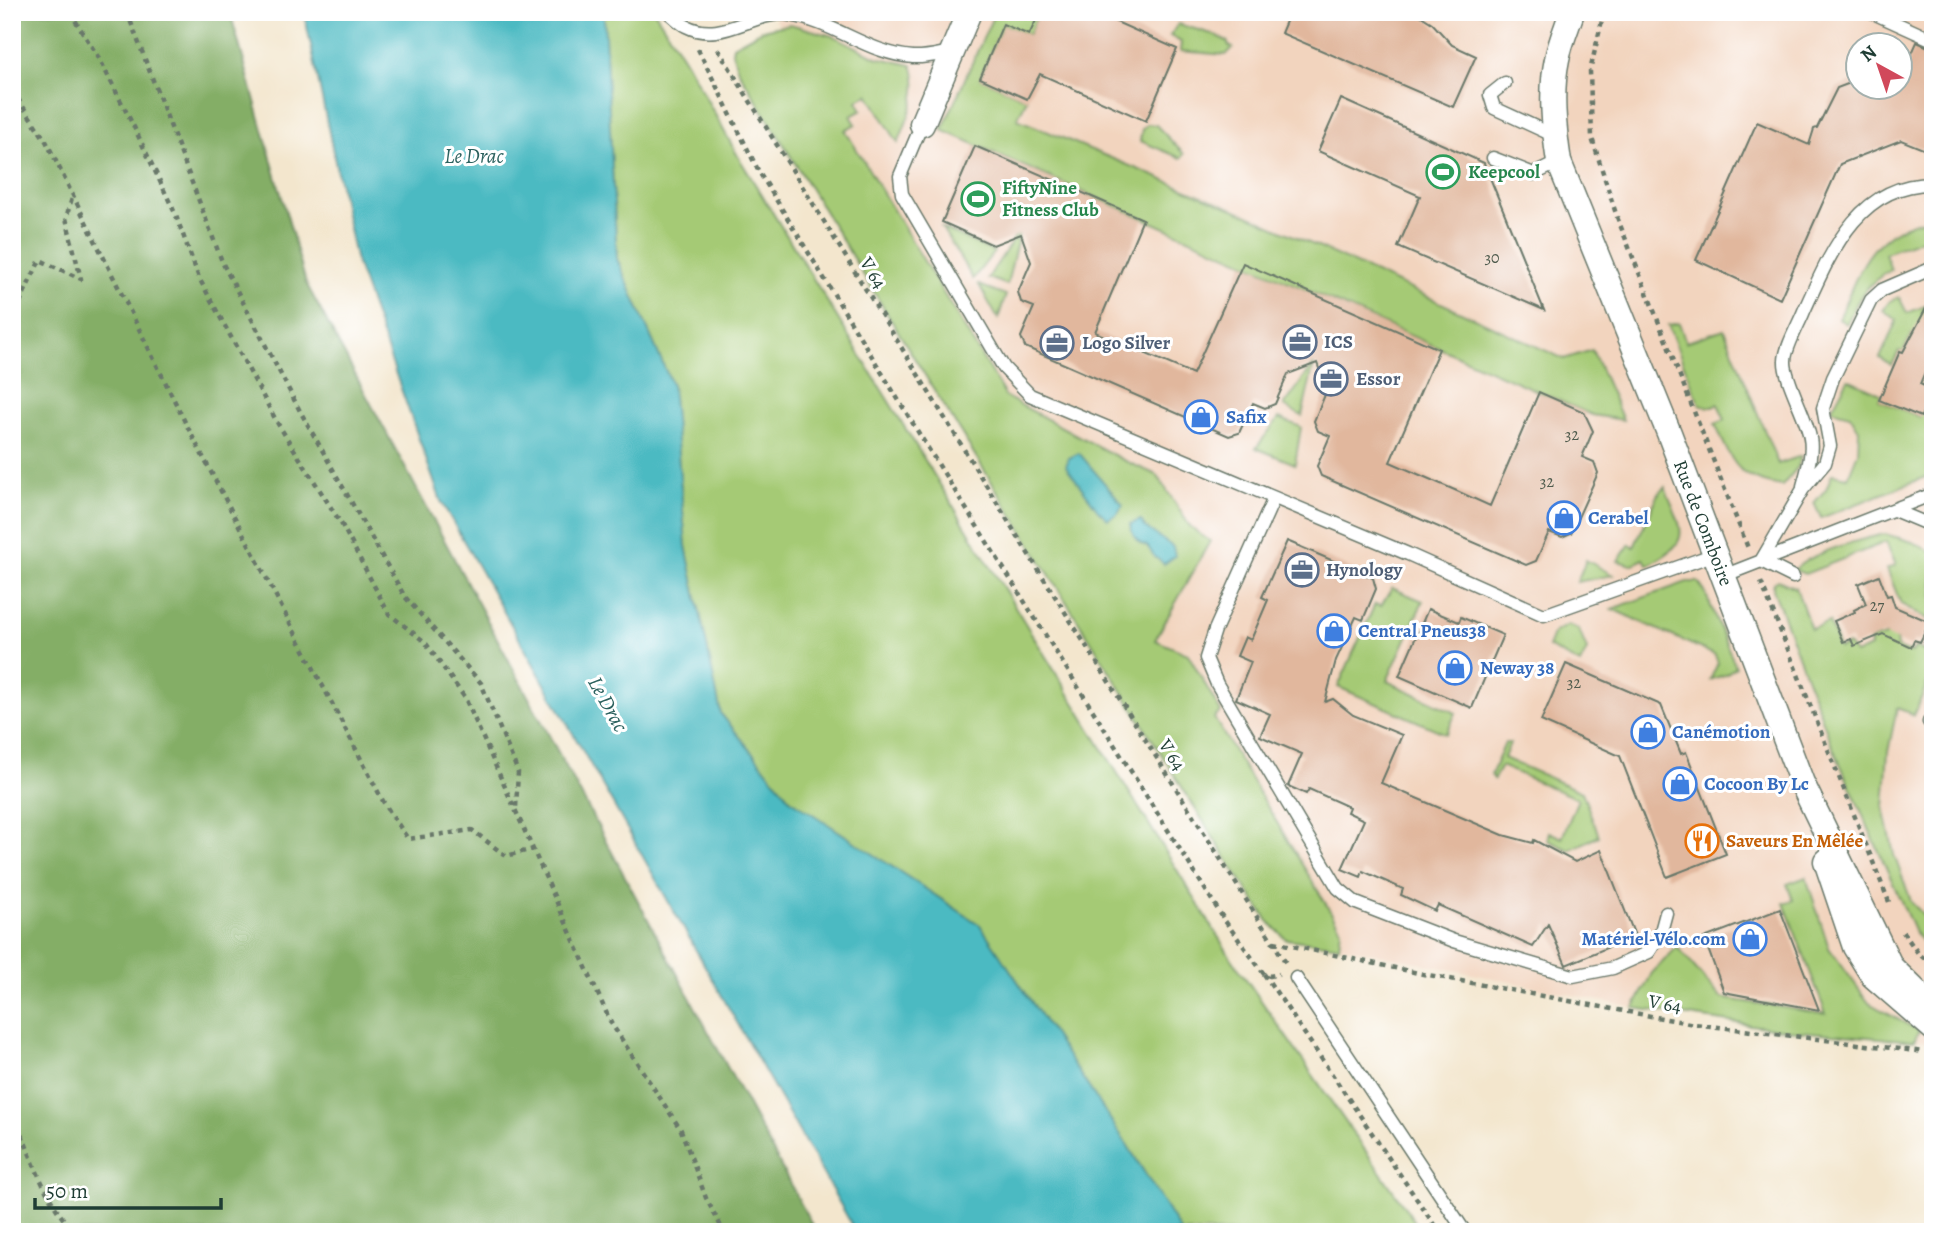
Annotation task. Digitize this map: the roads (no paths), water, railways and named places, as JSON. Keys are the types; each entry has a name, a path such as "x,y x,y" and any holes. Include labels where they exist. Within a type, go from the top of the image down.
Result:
{"street":[{"path":"922,124 969,12"},
{"name":"Rue de Comboire","path":"1572,12 1557,59 1554,97 1559,162 1669,433 1802,783 1891,967 1933,1008"},
{"path":"1802,783 1854,947 1873,976 1933,1028"}],"lane":[{"path":"668,12 686,26 722,32 762,16 788,14 835,28 883,52 915,57 951,52"},
{"path":"1871,12 1933,40"},
{"path":"1505,83 1490,95 1494,108 1555,136"},
{"path":"922,124 900,176 902,194 1004,368 1031,395 1544,615 1719,565 1757,563 1933,494"},
{"path":"1493,158 1534,174 1559,162"},
{"path":"1803,489 1810,439 1784,362 1792,341 1819,278 1841,236 1854,219 1868,206 1894,191 1916,184 1933,184"},
{"path":"1757,563 1803,489 1825,463 1830,446 1823,408 1833,378 1871,300 1882,290 1933,268"},
{"path":"1274,498 1215,630 1206,659 1217,684 1338,888 1356,903 1454,941 1573,976 1613,968 1649,952 1660,935 1666,913"},
{"path":"1894,510 1926,523 1933,530"},
{"path":"1757,563 1793,577"},
{"path":"1293,973 1465,1232"}],"water":[{"name":"Le Drac","path":"304,12 601,12 604,18 617,259 672,385 686,546 721,714 790,799 980,925 1128,1146 1181,1232 856,1232 441,501 356,262"},
{"path":"1079,453 1123,505 1117,514 1108,519 1098,510 1066,466 1069,458"},
{"path":"1141,520 1145,527 1173,547 1175,556 1164,564 1134,535 1130,524"}],"place":[{"name":"Keepcool","path":"1443,172"},
{"name":"FiftyNine Fitness Club","path":"978,199"},
{"name":"ICS","path":"1300,342"},
{"name":"Logo Silver","path":"1057,343"},
{"name":"Essor","path":"1331,379"},
{"name":"Safix","path":"1201,417"},
{"name":"Cerabel","path":"1564,518"},
{"name":"Hynology","path":"1302,570"},
{"name":"Central Pneus38","path":"1334,631"},
{"name":"Neway 38","path":"1455,668"},
{"name":"Canémotion","path":"1648,732"},
{"name":"Cocoon By Lc","path":"1680,784"},
{"name":"Saveurs En Mêlée","path":"1702,841"},
{"name":"Matériel-Vélo.com","path":"1750,939"}]}
